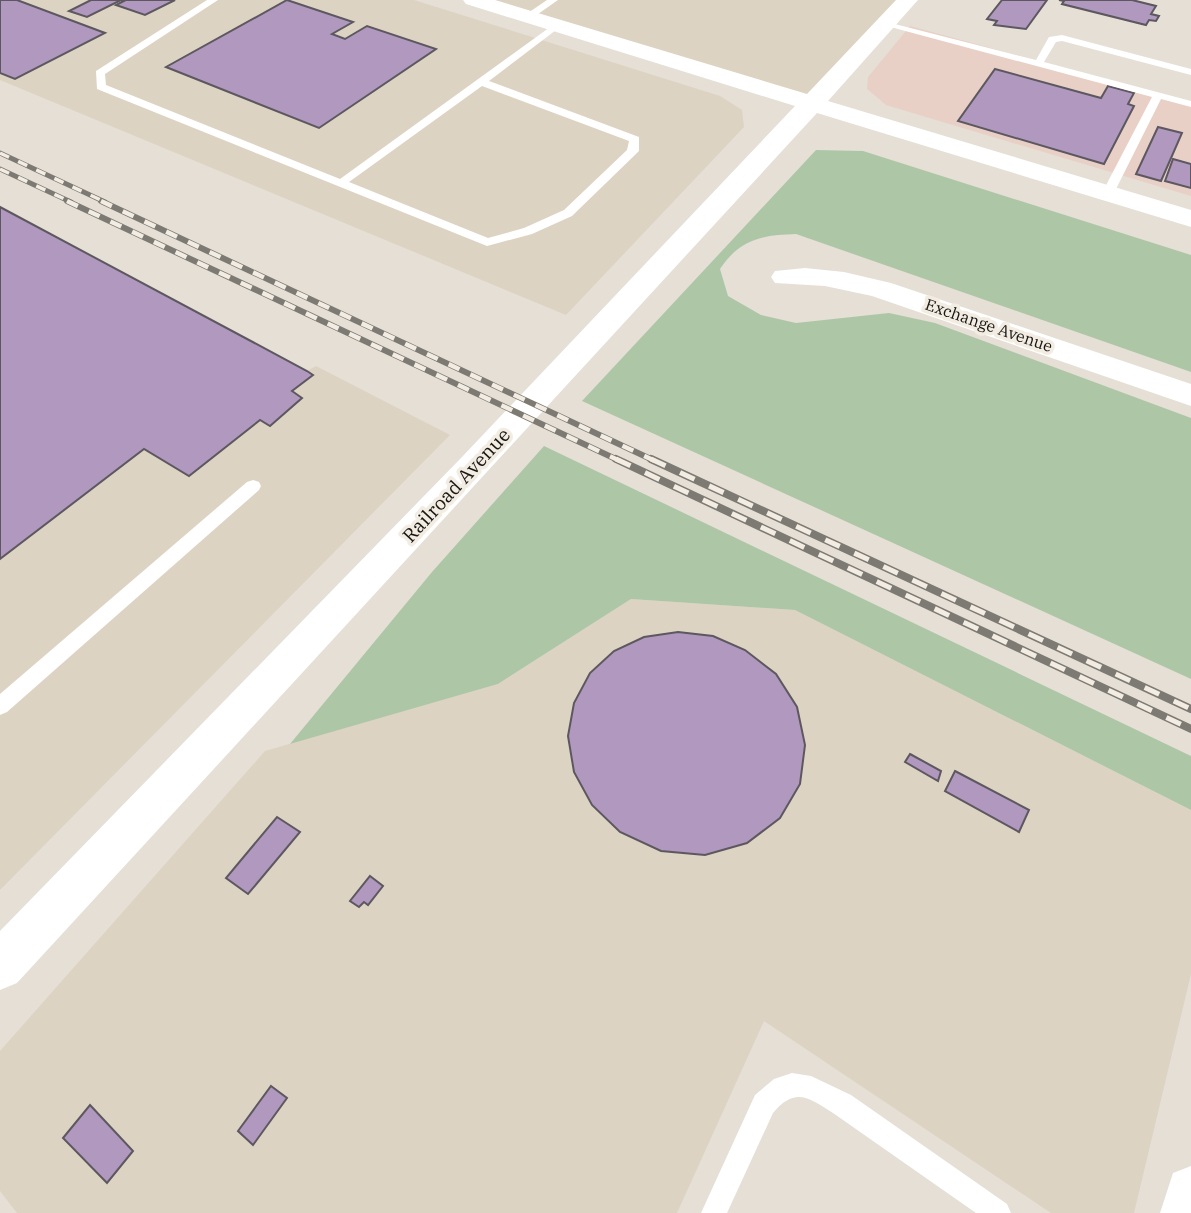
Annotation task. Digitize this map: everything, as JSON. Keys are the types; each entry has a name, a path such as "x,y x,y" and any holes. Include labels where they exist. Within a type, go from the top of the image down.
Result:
{"street":[{"path":"473,0 1191,219"},
{"name":"Railroad Avenue","path":"0,966 213,743 908,0"},
{"name":"Exchange Avenue","path":"784,277 817,274 861,283 975,319 1191,396"},
{"path":"1186,1213 1191,1191"}],"lane":[{"path":"212,0 100,73 101,87 487,242 528,230 569,213 633,151 635,139 481,82"},
{"path":"528,17 552,0"},
{"path":"886,23 1191,104"},
{"path":"341,183 557,25"},
{"path":"1038,64 1054,39 1062,38 1191,72"},
{"path":"1108,193 1158,95"},
{"path":"0,706 253,485"},
{"path":"714,1213 764,1104 773,1092 786,1085 799,1084 842,1104 998,1213"}],"shaded area":[{"path":"0,0 414,0 720,96 742,110 744,127 566,315 0,80"},
{"path":"473,0 908,0 811,103"},
{"path":"910,26 1191,103 1191,196 886,105 867,89 868,77"},
{"path":"0,207 307,371 316,366 450,435 0,890"},
{"path":"631,599 795,610 1191,810 1191,974 1134,1213 1051,1213 764,1021 677,1213 17,1213 0,1191 0,1051 265,751 498,684"}],"green space":[{"path":"816,150 863,151 1191,255 1191,372 796,234 762,238 744,245 720,269 728,296 761,315 796,323 889,313 935,323 1191,418 1191,679 582,401"},
{"path":"544,446 1191,756 1191,810 795,610 631,599 498,684 290,744 432,572"}],"building":[{"path":"0,0 17,0 105,33 15,79 0,73"},
{"path":"91,0 121,0 87,17 69,11"},
{"path":"121,0 175,0 145,15 116,5 124,1"},
{"path":"287,0 353,22 332,34 345,39 367,26 436,49 319,128 166,67"},
{"path":"1002,0 1047,0 1026,29 994,25 997,21 987,19"},
{"path":"1059,0 1132,0 1156,6 1151,14 1159,16 1156,21 1149,20 1146,25 1062,4 1064,1"},
{"path":"995,69 1101,98 1108,86 1134,93 1128,104 1134,106 1104,164 958,121"},
{"path":"1158,127 1182,133 1161,181 1136,174"},
{"path":"1173,159 1191,164 1191,188 1165,181"},
{"path":"0,207 307,371 313,375 292,391 302,398 270,426 260,420 189,476 144,449 0,559"},
{"path":"678,632 713,636 745,650 776,674 797,707 805,745 800,784 780,818 747,843 705,855 661,851 620,832 592,805 574,772 568,736 574,703 590,673 614,651 644,637"},
{"path":"910,754 941,771 938,781 905,762"},
{"path":"955,771 1029,810 1019,832 945,791"},
{"path":"277,817 300,832 248,894 226,878"},
{"path":"370,876 383,886 368,905 364,902 359,907 350,901"},
{"path":"271,1086 287,1098 253,1145 238,1131"},
{"path":"90,1105 133,1151 107,1183 63,1138"}],"railway":[{"path":"0,153 105,202"},
{"path":"0,169 71,202"},
{"path":"67,201 620,461"},
{"path":"101,201 655,461"},
{"path":"616,459 1191,729"},
{"path":"651,459 1191,709"}]}
